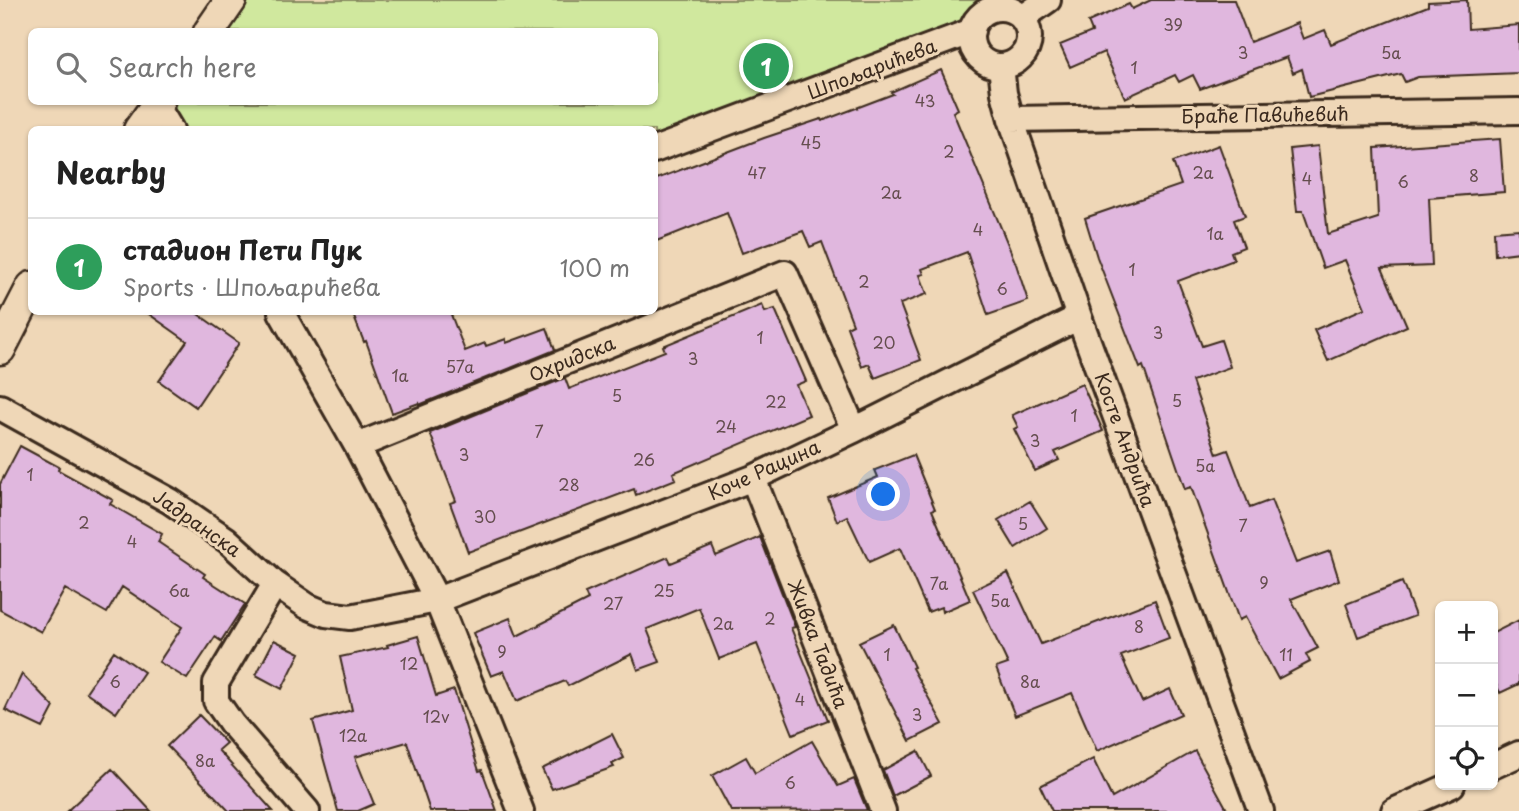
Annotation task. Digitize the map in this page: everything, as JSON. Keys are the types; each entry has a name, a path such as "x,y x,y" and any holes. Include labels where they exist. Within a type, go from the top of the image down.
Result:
{"street":[{"path":"212,28 231,0"},
{"path":"1022,18 1048,0"},
{"path":"1008,9 1022,18 1029,35 1028,45 1018,59 1001,66 985,62 978,56 973,48 972,31 981,15 989,10 1008,9"},
{"name":"Шпољарићева","path":"658,149 972,31"},
{"name":"Косте Андрића","path":"1001,66 1010,119 1079,317 1261,811"},
{"name":"Браће Павићевић","path":"1010,119 1519,111"},
{"path":"144,126 162,112"},
{"name":"Охридска","path":"357,446 785,273 854,430"},
{"path":"0,349 28,295"},
{"path":"283,315 357,446 438,600 521,811"},
{"name":"Коче Рацина","path":"438,600 752,478 1079,317"},
{"name":"Јадранска","path":"0,407 170,501 227,540 275,584 307,606 326,614 350,617 438,600"},
{"name":"Живка Тадића","path":"752,478 883,811"},
{"path":"275,584 216,683 216,701 232,724 307,811"},
{"path":"1498,764 1519,754"},
{"path":"1394,811 1440,790"}],"green space":[{"path":"231,0 1017,0 1022,18 1010,10 992,10 975,22 658,149 658,126 170,126 160,105 658,105 658,28 211,28"}],"building":[{"path":"1151,0 1234,0 1250,42 1297,23 1303,39 1325,30 1331,44 1428,6 1428,2 1467,0 1468,29 1519,25 1519,73 1418,77 1405,82 1401,74 1309,97 1302,69 1293,73 1287,57 1200,89 1193,75 1179,82 1175,75 1125,98 1104,52 1070,67 1060,45 1092,32 1088,22 1129,4 1132,9"},
{"path":"941,70 958,109 953,112 1016,264 1028,301 988,315 967,252 922,269 924,274 920,275 927,294 900,304 921,360 875,378 869,364 862,367 847,327 853,324 822,242 810,247 803,231 742,253 727,213 658,240 658,178 764,138 821,119 822,121 893,94 891,92"},
{"path":"1500,139 1504,192 1429,198 1432,266 1382,268 1407,326 1328,361 1314,330 1365,308 1345,260 1323,268 1303,211 1297,211 1290,149 1318,146 1328,234 1378,218 1375,148"},
{"path":"1219,145 1245,216 1234,220 1244,247 1231,252 1234,260 1178,281 1202,346 1221,340 1230,367 1192,381 1217,454 1228,450 1250,508 1271,500 1296,563 1330,551 1339,580 1291,599 1318,648 1306,654 1310,662 1278,679 1245,617 1239,620 1191,487 1185,489 1143,366 1140,368 1097,257 1085,218 1181,185 1173,162"},
{"path":"1519,229 1519,252 1495,255 1494,231"},
{"path":"762,305 765,312 775,309 806,381 796,385 809,415 673,473 676,479 636,495 634,489 468,552 450,503 456,501 430,433 565,378 569,389 665,351 663,346"},
{"path":"150,315 199,315 239,343 196,407 159,381 187,341"},
{"path":"353,315 451,315 465,351 485,343 486,346 506,339 506,343 547,328 555,350 419,405 392,413 366,341 364,342"},
{"path":"1082,384 1103,431 1055,452 1059,460 1035,471 1014,429 1018,427 1012,415"},
{"path":"20,446 113,500 110,504 162,534 158,542 205,574 203,577 245,604 221,641 215,637 187,679 159,662 182,627 122,587 107,613 65,589 41,632 0,610 0,484"},
{"path":"913,455 935,509 932,510 970,600 942,612 941,607 928,612 900,548 869,562 847,516 837,521 828,498 878,477 875,470"},
{"path":"1030,501 1047,528 1015,548 998,520"},
{"path":"760,537 795,627 791,628 828,720 793,734 757,644 719,659 699,608 647,629 660,662 638,670 632,654 568,686 565,681 517,701 504,671 491,676 473,633 510,618 517,636 588,600 585,593 668,557 671,563 712,546 716,556"},
{"path":"1008,573 1041,644 1155,600 1169,638 1121,656 1142,702 1170,689 1181,714 1097,751 1072,693 1015,716 996,668 1008,664 973,590"},
{"path":"1402,582 1415,616 1358,637 1346,604"},
{"path":"1519,620 1519,684 1500,693 1498,689 1498,630"},
{"path":"894,625 914,667 912,668 943,724 910,741 859,642"},
{"path":"418,636 436,696 454,690 479,771 482,770 497,811 430,811 407,742 355,757 374,804 358,811 338,811 313,721 352,710 340,657 388,647 387,645"},
{"path":"274,640 300,653 282,689 256,675"},
{"path":"114,651 144,672 116,713 86,692"},
{"path":"22,674 54,707 43,728 5,710"},
{"path":"199,715 226,743 218,750 273,811 229,811 167,746"},
{"path":"612,734 624,758 612,764 614,767 552,789 542,769"},
{"path":"812,741 838,786 854,779 867,810 731,811 712,776 746,757 755,773"},
{"path":"918,751 931,776 893,796 883,770"},
{"path":"1195,751 1228,811 1052,811 1040,786 1093,759 1112,798"},
{"path":"112,769 151,811 67,811"}],"place":[{"name":"стадион Пети Пук","path":"766,66"}]}
